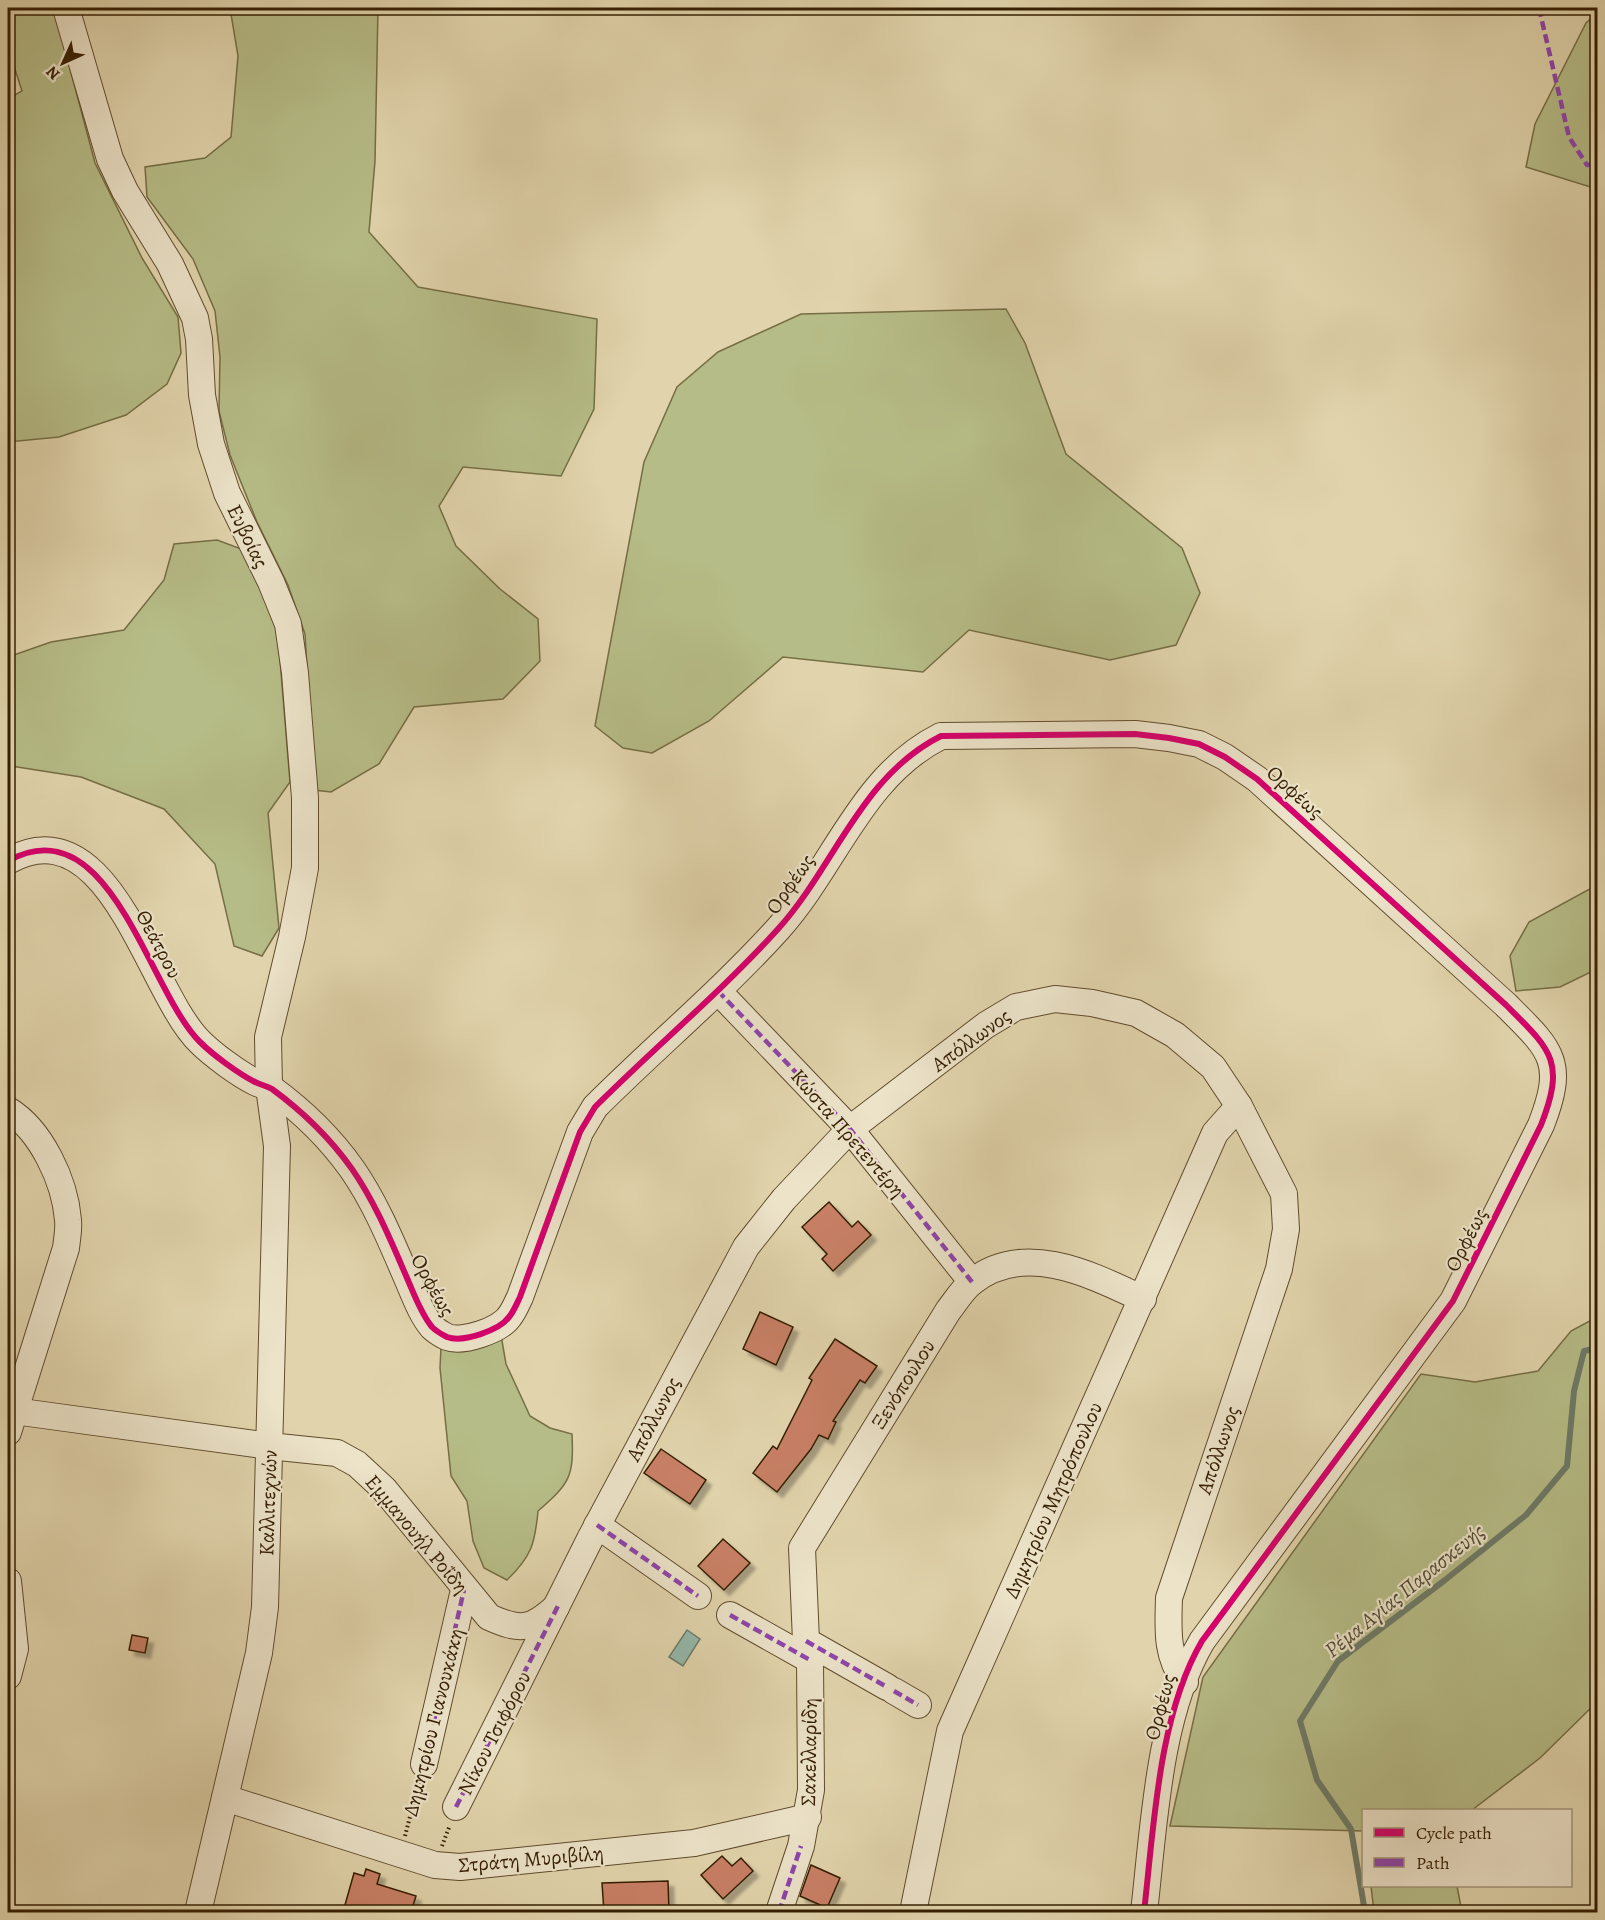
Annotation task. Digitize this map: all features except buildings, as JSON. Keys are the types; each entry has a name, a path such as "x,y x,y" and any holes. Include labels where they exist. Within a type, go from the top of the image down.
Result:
{"street":[{"name":"Ευβοίας","path":"66,8 111,159 125,191 170,264 195,318 199,339 202,395 211,444 231,502 271,582 288,624 295,673 304,798 305,868 292,937 268,1037 269,1087"},
{"name":"Ορφέως","path":"269,1087 315,1124 352,1169 382,1222 419,1305 432,1327 448,1337 469,1336 496,1329 509,1317 520,1297 580,1132 595,1107 718,991 779,928 798,905 872,792 919,747 941,736 1135,734 1199,744 1225,757 1257,779 1542,1040 1551,1056 1553,1075 1551,1098 1536,1136 1453,1301 1202,1641 1187,1666 1185,1682 1166,1738 1144,1912"},
{"name":"Θεάτρου","path":"8,861 43,849 70,856 92,871 114,896 177,1013 199,1041 254,1081 269,1087"},
{"name":"Κώστα Πρετεντέρη","path":"718,991 850,1129 972,1282"},
{"name":"Απόλλωνος","path":"559,1604 597,1525 746,1247 784,1199 850,1129 986,1025 1016,1007 1055,999 1092,1003 1136,1013 1175,1035 1213,1067 1239,1106 1284,1194 1286,1229 1279,1269 1169,1599 1168,1632 1173,1665 1185,1682"},
{"name":"Καλλιτεχνών","path":"198,1912 259,1653 265,1607 278,1146 269,1087"},
{"name":"Δημητρίου Μητρόπουλου","path":"913,1912 950,1731 1215,1132 1239,1106"},
{"path":"8,1110 18,1117 38,1140 60,1184 69,1220 66,1248 11,1422"},
{"name":"Ξενόπουλου","path":"808,1650 802,1548 948,1311 972,1282 1002,1267 1030,1262 1068,1267 1143,1299"},
{"name":"Εμμανουήλ Ροΐδη","path":"11,1422 337,1453 357,1464 384,1489 464,1590 489,1617 507,1625 528,1627 542,1621 559,1604"},
{"path":"597,1525 698,1596"},
{"path":"8,1581 15,1649 8,1676"},
{"name":"Δημητρίου Γιανουκάκη","path":"424,1764 464,1590"},
{"name":"Νίκου Τσιφόρου","path":"456,1807 559,1604"},
{"path":"730,1615 891,1689 918,1705"},
{"name":"Σακελλαρίδη","path":"779,1912 801,1846 811,1790 808,1650"},
{"name":"Στράτη Μυριβίλη","path":"225,1798 435,1865 460,1868 694,1843 808,1817"}],"green space":[{"path":"8,8 54,8 95,163 142,258 178,317 181,353 167,384 126,415 59,437 8,442 8,99 22,91 8,48"},
{"path":"230,8 378,8 375,161 369,232 418,287 597,319 594,409 561,476 463,467 439,506 456,546 500,589 538,619 540,661 503,699 414,707 379,764 331,792 314,790 305,634 288,585 257,522 230,455 219,411 220,357 215,311 193,259 147,197 145,167 205,158 231,137 238,56"},
{"path":"1597,13 1597,189 1526,167 1535,124 1586,23"},
{"path":"1006,309 1025,343 1066,454 1182,548 1200,593 1176,645 1110,660 969,630 923,672 783,657 709,721 652,753 623,748 595,726 644,462 677,387 718,352 801,314"},
{"path":"217,540 244,550 277,623 290,782 268,813 279,928 262,956 234,946 215,864 164,809 81,777 11,766 8,763 8,657 51,642 124,630 164,580 174,544"},
{"path":"1597,885 1597,969 1560,987 1516,991 1510,956 1529,922"},
{"path":"1597,1317 1597,1702 1540,1758 1473,1809 1362,1809 1362,1831 1170,1826 1203,1677 1421,1374 1475,1382 1538,1371 1571,1331"},
{"path":"501,1335 506,1364 530,1416 550,1428 572,1434 572,1460 568,1478 557,1493 538,1511 533,1541 527,1557 507,1580 484,1568 473,1541 467,1501 451,1476 440,1368 441,1347"},
{"path":"1371,1887 1457,1887 1462,1912 1374,1912"}],"water":[{"path":"687,1630 700,1639 683,1666 669,1657"}],"waterway":[{"name":"Ρέμα Αγίας Παρασκευής","path":"1365,1912 1351,1829 1317,1780 1300,1721 1338,1661 1526,1515 1567,1466 1574,1391 1584,1351 1598,1348"}],"marked path":[{"path":"1539,8 1569,137 1587,165 1598,164"},
{"path":"718,991 850,1129 972,1282"},
{"path":"597,1525 698,1596"},
{"path":"424,1764 464,1590"},
{"path":"456,1807 559,1604"},
{"path":"730,1615 810,1660"},
{"path":"806,1641 887,1687"},
{"path":"894,1691 918,1705"},
{"path":"779,1912 801,1846"}],"cycle path":[{"path":"8,861 43,850 74,858 100,880 123,911 181,1017 200,1042 234,1069 283,1097 315,1126 343,1158 375,1208 424,1316 435,1330 454,1338 471,1337 490,1331 504,1322 512,1312 520,1297 580,1132 595,1107 734,975 778,929 798,904 869,798 913,753 941,736 1135,734 1199,744 1225,757 1257,779 1506,1005 1534,1034 1550,1058 1553,1071 1552,1086 1541,1125 1453,1301 1202,1641 1187,1671 1167,1737 1155,1809 1144,1912"}]}
